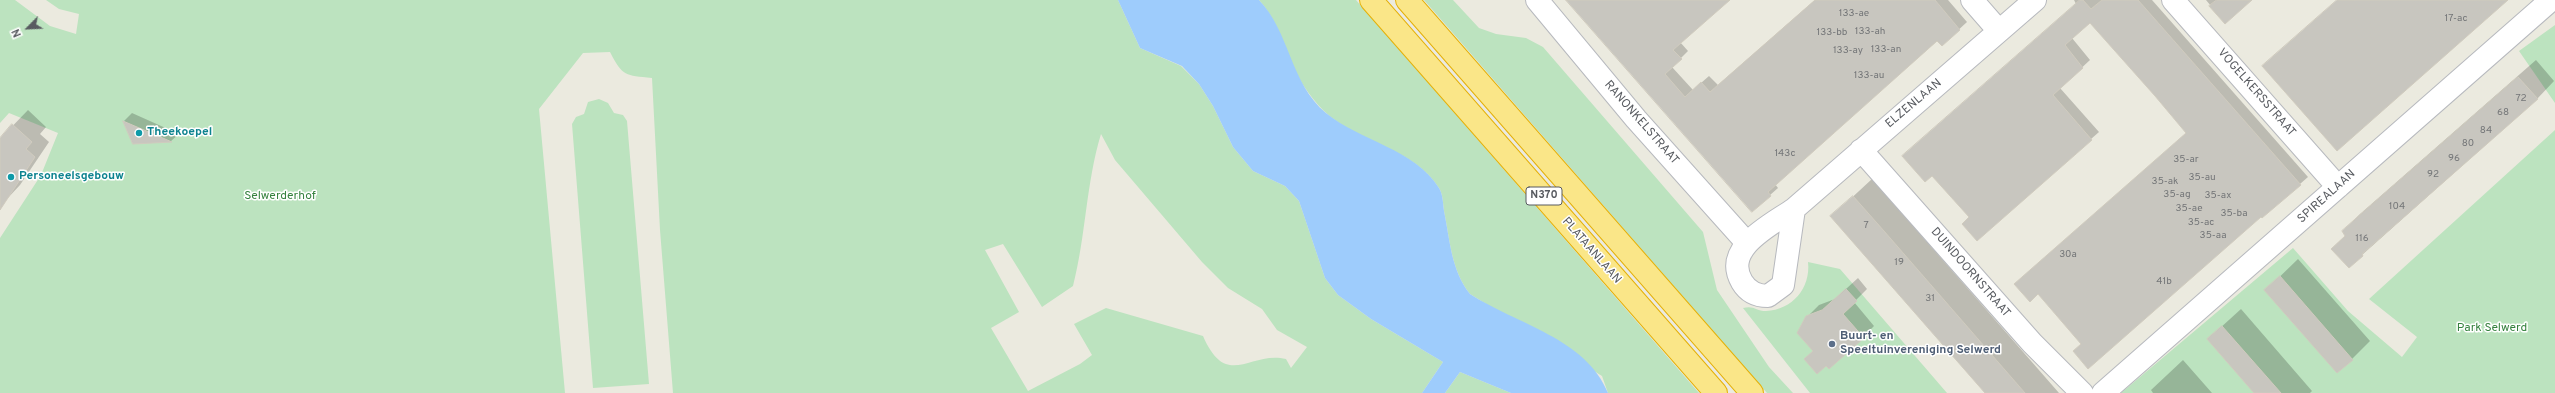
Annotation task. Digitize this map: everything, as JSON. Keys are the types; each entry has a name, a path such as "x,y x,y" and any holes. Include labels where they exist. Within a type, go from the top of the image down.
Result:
{"highway":[{"name":"PLATAANLAAN","path":"1371,0 1716,393"},
{"name":"N370","path":"1407,0 1752,393"}],"street":[{"name":"RANONKELSTRAAT","path":"1537,0 1636,119 1747,243"},
{"path":"1972,0 1999,31"},
{"name":"ELZENLAAN","path":"1794,209 1786,279 1783,285 1774,294 1768,296 1756,295 1744,285 1738,270 1739,255 1747,243 1794,209 2035,0"},
{"name":"VOGELKERSSTRAAT","path":"2174,0 2338,187"},
{"name":"SPIREALAAN","path":"2103,393 2551,0"},
{"name":"DUINDOORNSTRAAT","path":"1861,150 2032,343 2082,393"}],"green space":[{"name":"Selwerderhof","path":"0,0 15,0 50,26 76,34 79,14 59,9 46,0 1118,0 1140,48 1181,66 1199,84 1213,106 1233,147 1253,171 1285,186 1299,201 1325,278 1338,295 1371,319 1443,362 1422,393 673,393 660,230 652,78 630,75 626,73 618,66 610,52 583,53 539,109 565,393 0,393 0,238 41,175 58,133 9,113 0,123","holes":["1101,134 1115,160 1202,262 1228,288 1262,309 1277,330 1307,347 1291,368 1286,359 1273,358 1261,359 1240,365 1230,365 1221,362 1212,352 1203,336 1106,308 1074,324 1092,355 1080,364 1028,391 991,328 1019,312 985,250 1003,244 1042,307 1073,286 1081,248 1092,171"]},
{"path":"1259,0 1356,0 1699,393 1608,393 1602,376 1470,294 1455,265 1442,196 1439,188 1428,175 1415,164 1400,154 1352,131 1337,122 1324,111 1313,99 1299,78 1273,19"},
{"path":"1424,0 1453,0 1479,28 1496,34 1526,38 1543,47 1703,232 1717,290 1769,367 1793,393 1767,393"},
{"path":"2555,25 2555,103 2519,51"},
{"path":"599,99 608,103 614,113 623,115 627,121 649,384 593,388 572,124 576,117 584,114 588,102"},
{"name":"Park Selwerd","path":"2555,130 2555,393 2121,393 2293,248 2348,311 2402,357 2417,337 2369,299"},
{"path":"1808,262 1840,269 1947,393 1810,393 1743,308 1750,307 1766,311 1775,310 1792,302 1803,289 1808,272"},
{"path":"1460,372 1511,393 1445,393"}],"water":[{"path":"1118,0 1259,0 1277,27 1297,72 1314,101 1326,113 1340,123 1386,146 1416,164 1429,175 1439,188 1442,196 1455,265 1470,294 1488,305 1548,334 1567,345 1584,359 1598,374 1608,393 1511,393 1460,372 1445,393 1422,393 1443,362 1371,319 1338,295 1325,278 1299,201 1285,186 1253,171 1233,147 1213,106 1199,84 1182,66 1140,48"}],"building":[{"path":"1566,0 1730,0 1673,50 1682,59 1665,74 1685,97 1701,82 1710,92 1815,0 1935,0 1960,30 1942,46 1937,41 1768,192 1771,196 1752,212"},
{"path":"2080,0 2083,0 2091,9 2102,0 2138,0 2301,185 2262,218 2261,217 2088,369 2073,351 2081,344 2038,294 2030,302 2014,284 2186,133 2155,96 2090,23 2065,45 2083,68 2053,95 2092,140 1977,241 1962,224 1969,217 1932,176 1925,182 1902,156"},
{"path":"2217,0 2252,0 2225,24 2209,6"},
{"path":"2337,0 2508,0 2337,151 2262,66"},
{"path":"2518,77 2538,99 2362,254 2363,256 2349,268 2331,249 2345,236 2342,231"},
{"path":"123,121 172,142 133,144"},
{"name":"Personeelsgebouw","path":"12,124 32,142 26,149 35,157 0,210 0,138"},
{"path":"1853,196 2025,393 1985,393 1830,216"},
{"path":"2280,276 2353,360 2337,373 2264,290"},
{"name":"Buurt- en Speeltuinvereniging Selwerd","path":"1846,289 1857,301 1843,314 1864,338 1829,369 1826,366 1817,374 1804,359 1813,351 1797,333 1806,316 1822,310"},
{"path":"2222,326 2281,393 2254,393 2207,339"}],"place":[{"name":"Theekoepel","path":"139,133"},
{"name":"Personeelsgebouw","path":"11,177"},
{"name":"Buurt- en Speeltuinvereniging Selwerd","path":"1832,344"}]}
